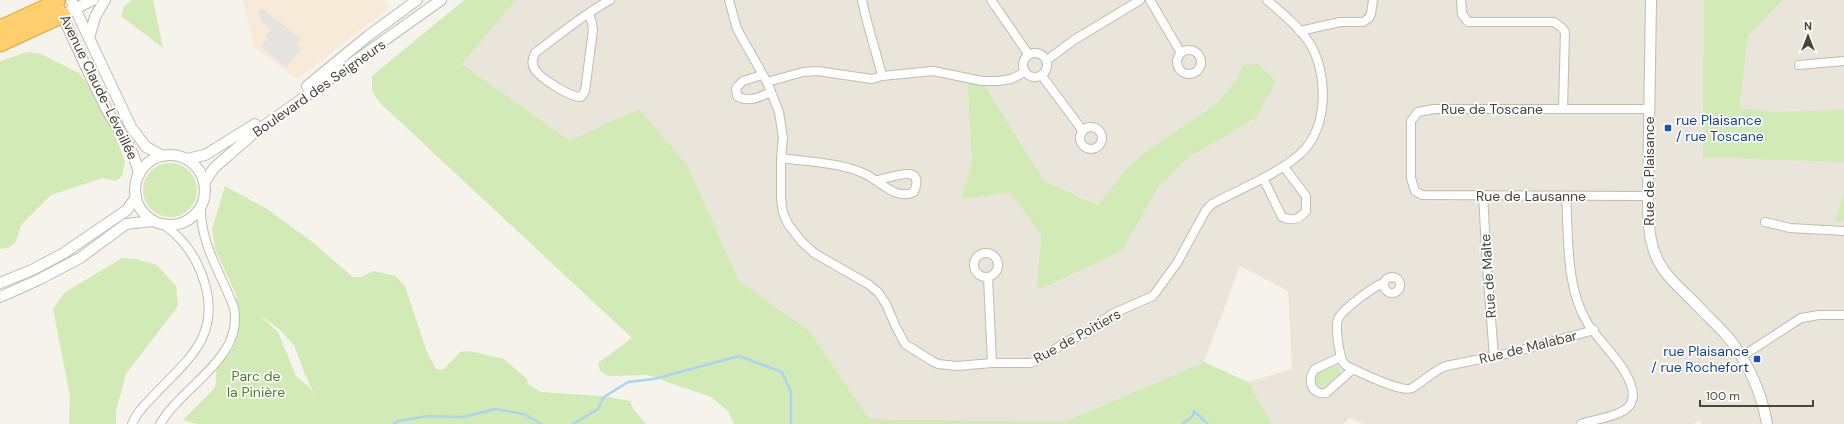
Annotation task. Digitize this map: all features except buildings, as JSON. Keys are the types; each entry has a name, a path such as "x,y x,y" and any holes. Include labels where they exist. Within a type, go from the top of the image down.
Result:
{"highway":[{"path":"0,28 64,4"},
{"path":"0,44 64,4"}],"street":[{"path":"64,4 93,0"},
{"path":"89,38 95,17 105,0"},
{"name":"Boulevard des Seigneurs","path":"187,159 205,155 255,124 305,88 368,36 417,0"},
{"name":"Boulevard des Seigneurs","path":"204,183 214,168 254,133 441,0"},
{"path":"589,14 593,30 585,91 581,97 573,97 538,73 533,67 532,60 535,53 589,14 610,0"},
{"name":"Rue de Poitiers","path":"729,0 737,29 767,82 779,112 783,138 781,158 781,199 783,212 788,224 801,241 814,253 868,284 878,292 886,304 896,327 906,344 921,355 938,364 957,366 992,363 1031,363 1068,341 1087,332 1112,314 1153,296 1177,263 1206,210 1212,204 1284,167 1301,153 1309,144 1319,122 1323,101 1318,63 1309,42 1300,31 1267,0"},
{"path":"862,0 869,33 877,53 882,76"},
{"path":"991,0 1029,55"},
{"path":"1150,0 1181,53"},
{"path":"1300,31 1340,22 1358,22 1365,20 1371,14 1373,0"},
{"path":"1461,0 1462,14 1468,22 1554,22 1562,28 1565,32 1563,109"},
{"name":"Rue de Plaisance","path":"1651,0 1648,196 1650,239 1656,257 1665,272 1727,337 1741,357 1756,385 1765,408 1768,424"},
{"path":"1047,60 1074,40 1134,1"},
{"name":"Avenue Claude-Léveillée","path":"64,4 89,38 135,134 149,150 162,156"},
{"name":"Avenue Claude-Léveillée","path":"64,4 107,109 131,150 139,175"},
{"path":"1033,53 1041,54 1047,60 1048,67 1042,76 1035,78 1025,72 1023,64 1029,55 1033,53"},
{"path":"1799,65 1844,61"},
{"path":"767,82 796,74 817,71 872,79 882,76 933,71 982,81 1011,79 1025,72"},
{"path":"762,75 743,81 736,88 737,96 743,99 751,100 771,92"},
{"path":"1042,76 1083,131"},
{"name":"Rue de Toscane","path":"1415,191 1411,178 1411,121 1418,112 1434,109 1649,109"},
{"path":"160,424 173,407 226,351 234,331 234,308 204,237 201,223 201,208 205,196 204,183 197,167 187,159 177,156 162,156 147,164 139,175 135,189 136,197 142,211 153,221 164,225 173,226 185,222 193,217 201,208"},
{"path":"781,158 852,168 878,180"},
{"path":"1263,178 1282,217 1288,219 1299,218 1306,211 1306,196 1284,167"},
{"name":"Rue de Lausanne","path":"1415,191 1422,195 1429,196 1648,196"},
{"name":"Rue de Malte","path":"1483,196 1494,357"},
{"path":"1566,196 1572,285 1578,305 1594,330 1629,377 1633,394 1632,402 1626,410 1581,424"},
{"path":"0,283 32,270 64,253 127,210 136,197"},
{"path":"0,297 38,280 80,258 126,224 153,221"},
{"path":"1765,222 1790,228 1844,231"},
{"path":"132,424 139,410 195,352 205,333 209,317 208,296 198,266 183,242 164,225"},
{"path":"988,277 992,363"},
{"path":"1341,357 1315,369 1310,379 1310,385 1314,390 1319,393 1326,393 1353,369 1346,366 1341,357 1337,325 1341,315 1376,286 1384,284"},
{"path":"1741,357 1801,318 1819,314 1844,315"},
{"name":"Rue de Malabar","path":"1353,369 1407,389 1436,369 1544,345 1594,330"}],"shaded area":[{"path":"243,0 385,0 389,8 297,79 254,47"},
{"path":"516,0 1844,0 1844,424 1701,424 1700,420 1694,424 1364,424 1349,418 1344,424 1272,424 1248,382 1292,369 1288,291 1240,266 1204,362 1064,422 869,419 810,331 739,281 688,166 570,141 462,64","holes":["1243,66 1256,118 1188,158 1159,186 1122,251 1038,291 1041,235 1011,193 961,199 972,162 967,78 982,81 1044,181 1099,205 1127,168 1149,149 1217,103 1237,79"]},
{"path":"262,8 301,39 296,45 301,49 286,68 261,47 267,39 265,37 271,29 261,21 259,12"}],"green space":[{"path":"132,0 153,0 163,48 121,16 124,7"},
{"path":"464,0 516,0 462,64 570,141 639,109 688,166 739,281 810,331 869,419 1064,422 1204,362 1248,382 1272,424 734,424 728,411 711,397 647,375 608,376 600,371 598,363 632,338 380,103 372,91 372,76"},
{"path":"1704,0 1783,0 1748,36 1739,108 1778,112 1844,110 1844,162 1703,157"},
{"path":"28,52 41,54 79,73 97,98 113,131 125,161 122,176 116,181 103,178 51,195 22,224 15,243 8,248 0,249 0,61"},
{"path":"1257,63 1276,81 1256,118 1188,158 1159,186 1122,251 1037,291 1041,235 1011,193 961,199 972,162 967,78 982,81 1044,181 1098,205 1127,168 1149,149 1217,103 1237,79 1242,66"},
{"path":"170,163 180,165 189,171 195,180 197,190 195,200 189,209 180,215 170,217 160,215 151,209 145,200 143,190 145,180 151,171 160,165"},
{"name":"Parc de la Pinière","path":"225,186 267,209 311,241 353,277 360,277 374,271 395,276 405,286 427,352 436,369 443,370 460,352 470,351 504,359 527,379 528,384 541,392 602,396 630,401 634,410 646,424 197,424 183,420 214,389 216,384 217,368 222,360 229,354 238,334 238,319 234,298 238,299 215,249 212,229","holes":["257,313 279,329 294,345 316,398 310,388 296,376 278,332"]},
{"path":"1844,191 1844,219 1843,222 1835,222"},
{"path":"122,258 135,259 157,265 176,286 178,306 126,374 116,411 116,424 69,424 70,396 53,309 64,293"},
{"path":"1335,366 1339,367 1340,374 1327,385 1319,386 1316,384 1315,378 1319,371"}],"waterway":[{"path":"573,424 598,409 604,397 628,382 654,379 739,356 782,372 791,392 791,424"},
{"path":"394,424 398,421 428,416 463,417 495,409 524,414 541,424"},
{"path":"1182,424 1192,417 1194,411 1208,424"}],"place":[{"name":"rue Plaisance / rue Toscane","path":"1668,128"},
{"name":"rue Plaisance / rue Rochefort","path":"1757,359"}]}
